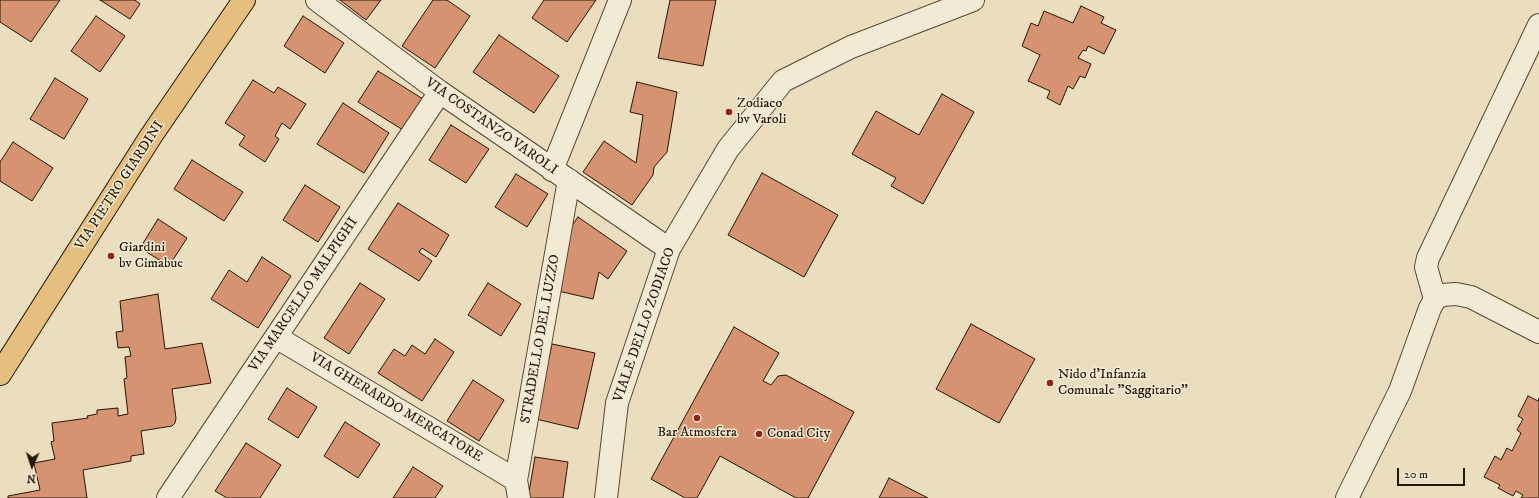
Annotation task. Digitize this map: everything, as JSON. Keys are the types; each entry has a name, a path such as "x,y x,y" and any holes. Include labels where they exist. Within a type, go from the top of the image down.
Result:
{"main road":[{"name":"VIA PIETRO GIARDINI","path":"0,374 151,136 244,0"}],"street":[{"name":"VIA COSTANZO VAROLI","path":"317,0 440,92 669,248"},
{"name":"STRADELLO DEL LUZZO","path":"517,489 561,175 620,0"},
{"name":"VIALE DELLO ZODIACO","path":"606,498 617,403 669,248 728,149 783,82 851,47 973,0"},
{"path":"1436,299 1426,267 1428,258 1539,25"},
{"name":"VIA MARCELLO MALPIGHI","path":"176,495 276,337 440,92"},
{"path":"1347,498 1400,391 1430,308 1436,299 1442,295 1456,294 1471,297 1539,332"},
{"name":"VIA GHERARDO MERCATORE","path":"276,337 517,489"}],"building":[{"path":"0,0 60,0 31,42 0,22"},
{"path":"100,0 135,0 140,4 130,19"},
{"path":"340,0 381,0 366,20"},
{"path":"433,0 447,0 470,16 435,68 402,46"},
{"path":"544,0 596,0 567,42 532,18"},
{"path":"670,0 716,0 703,66 658,58"},
{"path":"1081,6 1104,17 1101,23 1116,30 1104,54 1088,46 1086,51 1083,50 1078,58 1091,64 1085,78 1080,76 1073,89 1068,86 1060,105 1047,98 1050,91 1028,81 1040,55 1022,46 1031,23 1038,26 1044,11 1073,23"},
{"path":"96,16 125,36 100,72 71,51"},
{"path":"303,16 344,43 325,73 284,46"},
{"path":"499,35 559,76 534,113 473,72"},
{"path":"378,71 423,99 403,130 358,102"},
{"path":"55,78 88,99 64,139 30,119"},
{"path":"253,80 274,93 278,87 306,104 290,129 282,123 275,136 279,139 265,162 239,145 245,136 225,123"},
{"path":"637,82 677,92 667,152 654,167 653,175 632,205 583,172 604,141 636,163 643,115 630,112"},
{"path":"942,94 974,112 923,204 891,186 896,178 852,154 876,111 919,135"},
{"path":"343,103 389,133 364,173 317,144"},
{"path":"451,125 489,149 466,183 429,160"},
{"path":"13,142 53,168 32,201 0,181 0,162"},
{"path":"192,160 243,192 224,221 174,189"},
{"path":"762,173 838,215 804,277 728,235"},
{"path":"516,174 548,194 527,227 495,207"},
{"path":"305,185 340,207 318,242 283,220"},
{"path":"398,203 449,235 436,257 422,248 419,252 432,261 419,281 368,249"},
{"path":"578,217 627,251 608,279 599,272 593,299 554,290 569,230"},
{"path":"158,219 187,238 169,266 140,248"},
{"path":"262,257 291,276 258,328 211,299 229,270 247,282"},
{"path":"360,283 385,299 349,354 324,338"},
{"path":"488,283 521,304 501,336 468,315"},
{"path":"158,294 165,349 202,343 211,383 172,389 176,418 175,423 172,426 141,431 144,454 131,456 131,461 83,470 87,498 8,498 8,496 40,490 34,463 55,459 51,442 54,441 52,423 88,418 87,416 97,414 97,410 118,408 118,416 128,414 124,379 127,378 125,357 131,356 129,347 118,348 116,332 123,331 120,301"},
{"path":"971,324 1035,359 999,423 936,389"},
{"name":"Conad City","path":"734,327 779,353 763,381 771,385 778,376 786,375 854,412 808,498 796,498 720,456 697,498 685,498 651,479"},
{"path":"435,339 454,352 422,401 378,373 394,349 405,356 412,345 425,354"},
{"path":"552,344 595,353 578,429 536,419"},
{"path":"473,380 504,400 479,441 447,421"},
{"path":"287,388 317,407 298,438 268,419"},
{"path":"1528,396 1538,401 1539,398 1539,498 1521,498 1523,495 1516,491 1513,496 1498,488 1500,485 1484,477 1495,456 1501,460 1507,448 1512,451 1521,433 1517,430 1523,419 1518,416"},
{"path":"345,422 380,444 358,478 324,456"},
{"path":"246,443 281,465 260,498 227,498 215,491"},
{"path":"535,457 568,462 563,498 528,498"},
{"path":"413,467 443,486 435,498 393,498"},
{"path":"889,478 928,498 879,498"}],"place":[{"name":"Zodiaco bv Varoli","path":"729,112"},
{"name":"Giardini bv Cimabue","path":"111,256"},
{"name":"Nido d'Infanzia Comunale \"Saggitario\"","path":"1050,383"},
{"name":"Bar Atmosfera","path":"697,418"},
{"name":"Conad City","path":"759,434"}]}
